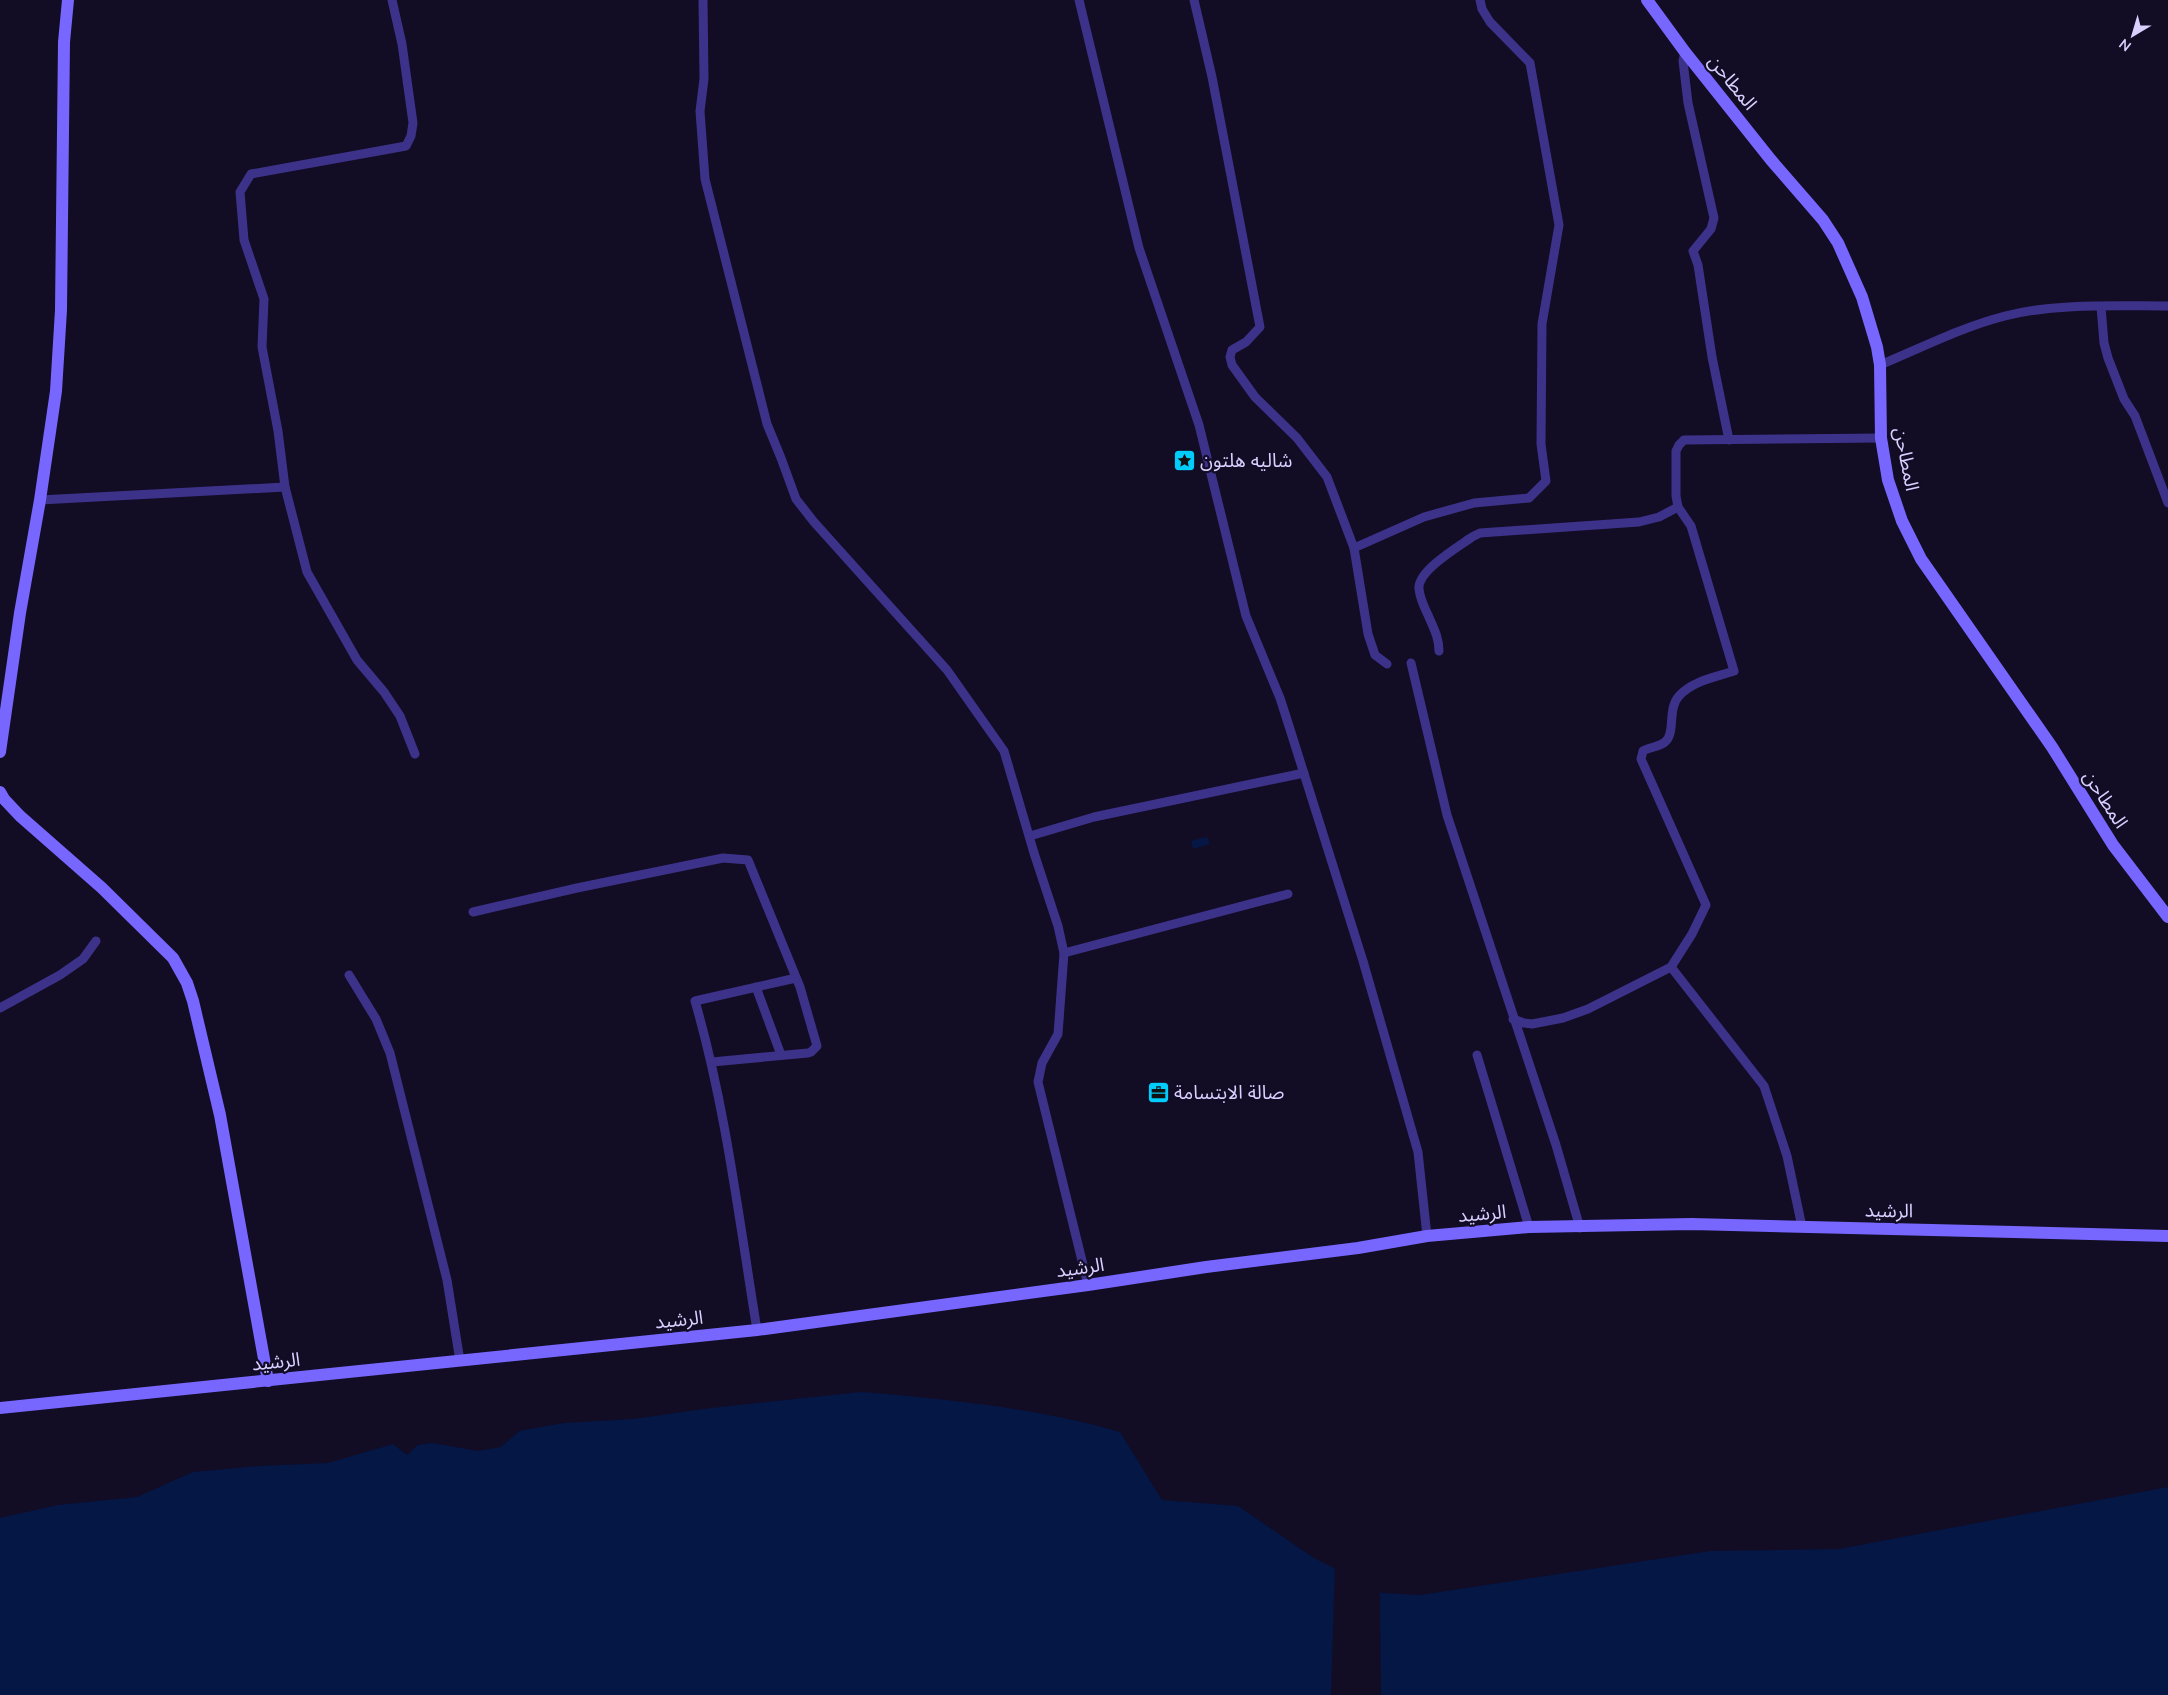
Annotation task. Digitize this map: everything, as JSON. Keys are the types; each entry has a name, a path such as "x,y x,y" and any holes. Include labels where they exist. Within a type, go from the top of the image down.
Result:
{"main road":[{"path":"0,752 20,613 40,500 56,391 61,310 64,42 68,0"},
{"name":"المطاحن","path":"1647,0 1685,52 1771,160 1823,220 1838,243 1862,297 1880,365 1881,438 1888,480 1902,520 1922,559 2052,747 2113,845 2168,916"},
{"path":"0,792 4,800 20,816 88,876 173,958 187,983 220,1115 268,1381"},
{"name":"الرشيد","path":"0,1408 758,1330 1427,1236 1529,1228 1692,1224 2168,1236"}],"street":[{"path":"392,0 402,44 413,123 411,136 406,146 252,174 240,192 244,240 264,299 262,346 278,430 285,487 307,572 347,645 384,692 400,716 415,754"},
{"path":"703,0 704,79 700,111 705,179 767,424 782,458 796,499 814,522 947,670 1004,752 1058,926 1064,953 1058,1034 1042,1063 1038,1082 1088,1285"},
{"path":"1079,0 1139,248 1199,425 1246,616 1280,698 1364,961 1418,1152 1427,1236"},
{"path":"1194,0 1212,78 1260,327 1246,342 1232,350 1230,357 1232,365 1255,397 1297,438 1327,476 1354,548 1368,634 1375,655 1387,664"},
{"path":"1354,548 1424,517 1474,503 1529,498 1546,481 1541,444 1542,324 1559,225 1530,63 1490,22 1480,0"},
{"path":"1685,52 1683,61 1688,103 1714,218 1711,229 1693,251 1698,265 1712,357 1729,440"},
{"path":"1880,365 2004,316 2035,310 2168,306"},
{"path":"2101,307 2104,343 2108,358 2124,399 2135,416 2168,503"},
{"path":"1513,1019 1532,1024 1563,1018 1588,1008 1671,966 1692,934 1706,905 1643,765 1641,754 1643,751 1665,742 1669,737 1672,705 1686,689 1700,682 1734,671 1691,526 1678,507 1675,463 1676,451 1679,445 1684,440 1881,438"},
{"path":"40,500 285,487"},
{"path":"1439,651 1439,640 1424,607 1419,583 1430,568 1472,537 1480,533 1639,522 1659,517 1678,507"},
{"path":"1411,663 1446,814 1556,1145 1580,1228"},
{"path":"1030,836 1094,817 1304,773"},
{"path":"473,912 577,888 723,858 748,860 796,978 817,1046 811,1052 712,1062"},
{"path":"1064,953 1288,894"},
{"path":"0,1008 60,975 83,959 96,941"},
{"path":"1671,966 1764,1086 1787,1156 1802,1228"},
{"path":"349,975 376,1019 390,1054 447,1280 460,1361"},
{"path":"758,1330 712,1062 695,1001 796,978"},
{"path":"756,987 781,1056"},
{"path":"1477,1056 1529,1228"}],"water":[{"path":"1207,837 1210,844 1193,849 1191,841"},
{"path":"861,1392 992,1406 1056,1417 1120,1432 1162,1500 1238,1506 1314,1558 1383,1593 1420,1595 1710,1551 1839,1549 2168,1487 2168,1695 0,1695 0,1518 58,1505 137,1497 193,1472 259,1466 328,1463 393,1444 407,1455 418,1445 432,1443 478,1451 501,1447 519,1431 564,1423 633,1419 711,1408"}],"pier":[{"path":"1335,1566 1380,1589 1381,1695 1331,1695"}],"place":[{"name":"شاليه هلتون","path":"1184,460"},
{"name":"صالة الابتسامة","path":"1158,1092"}]}
